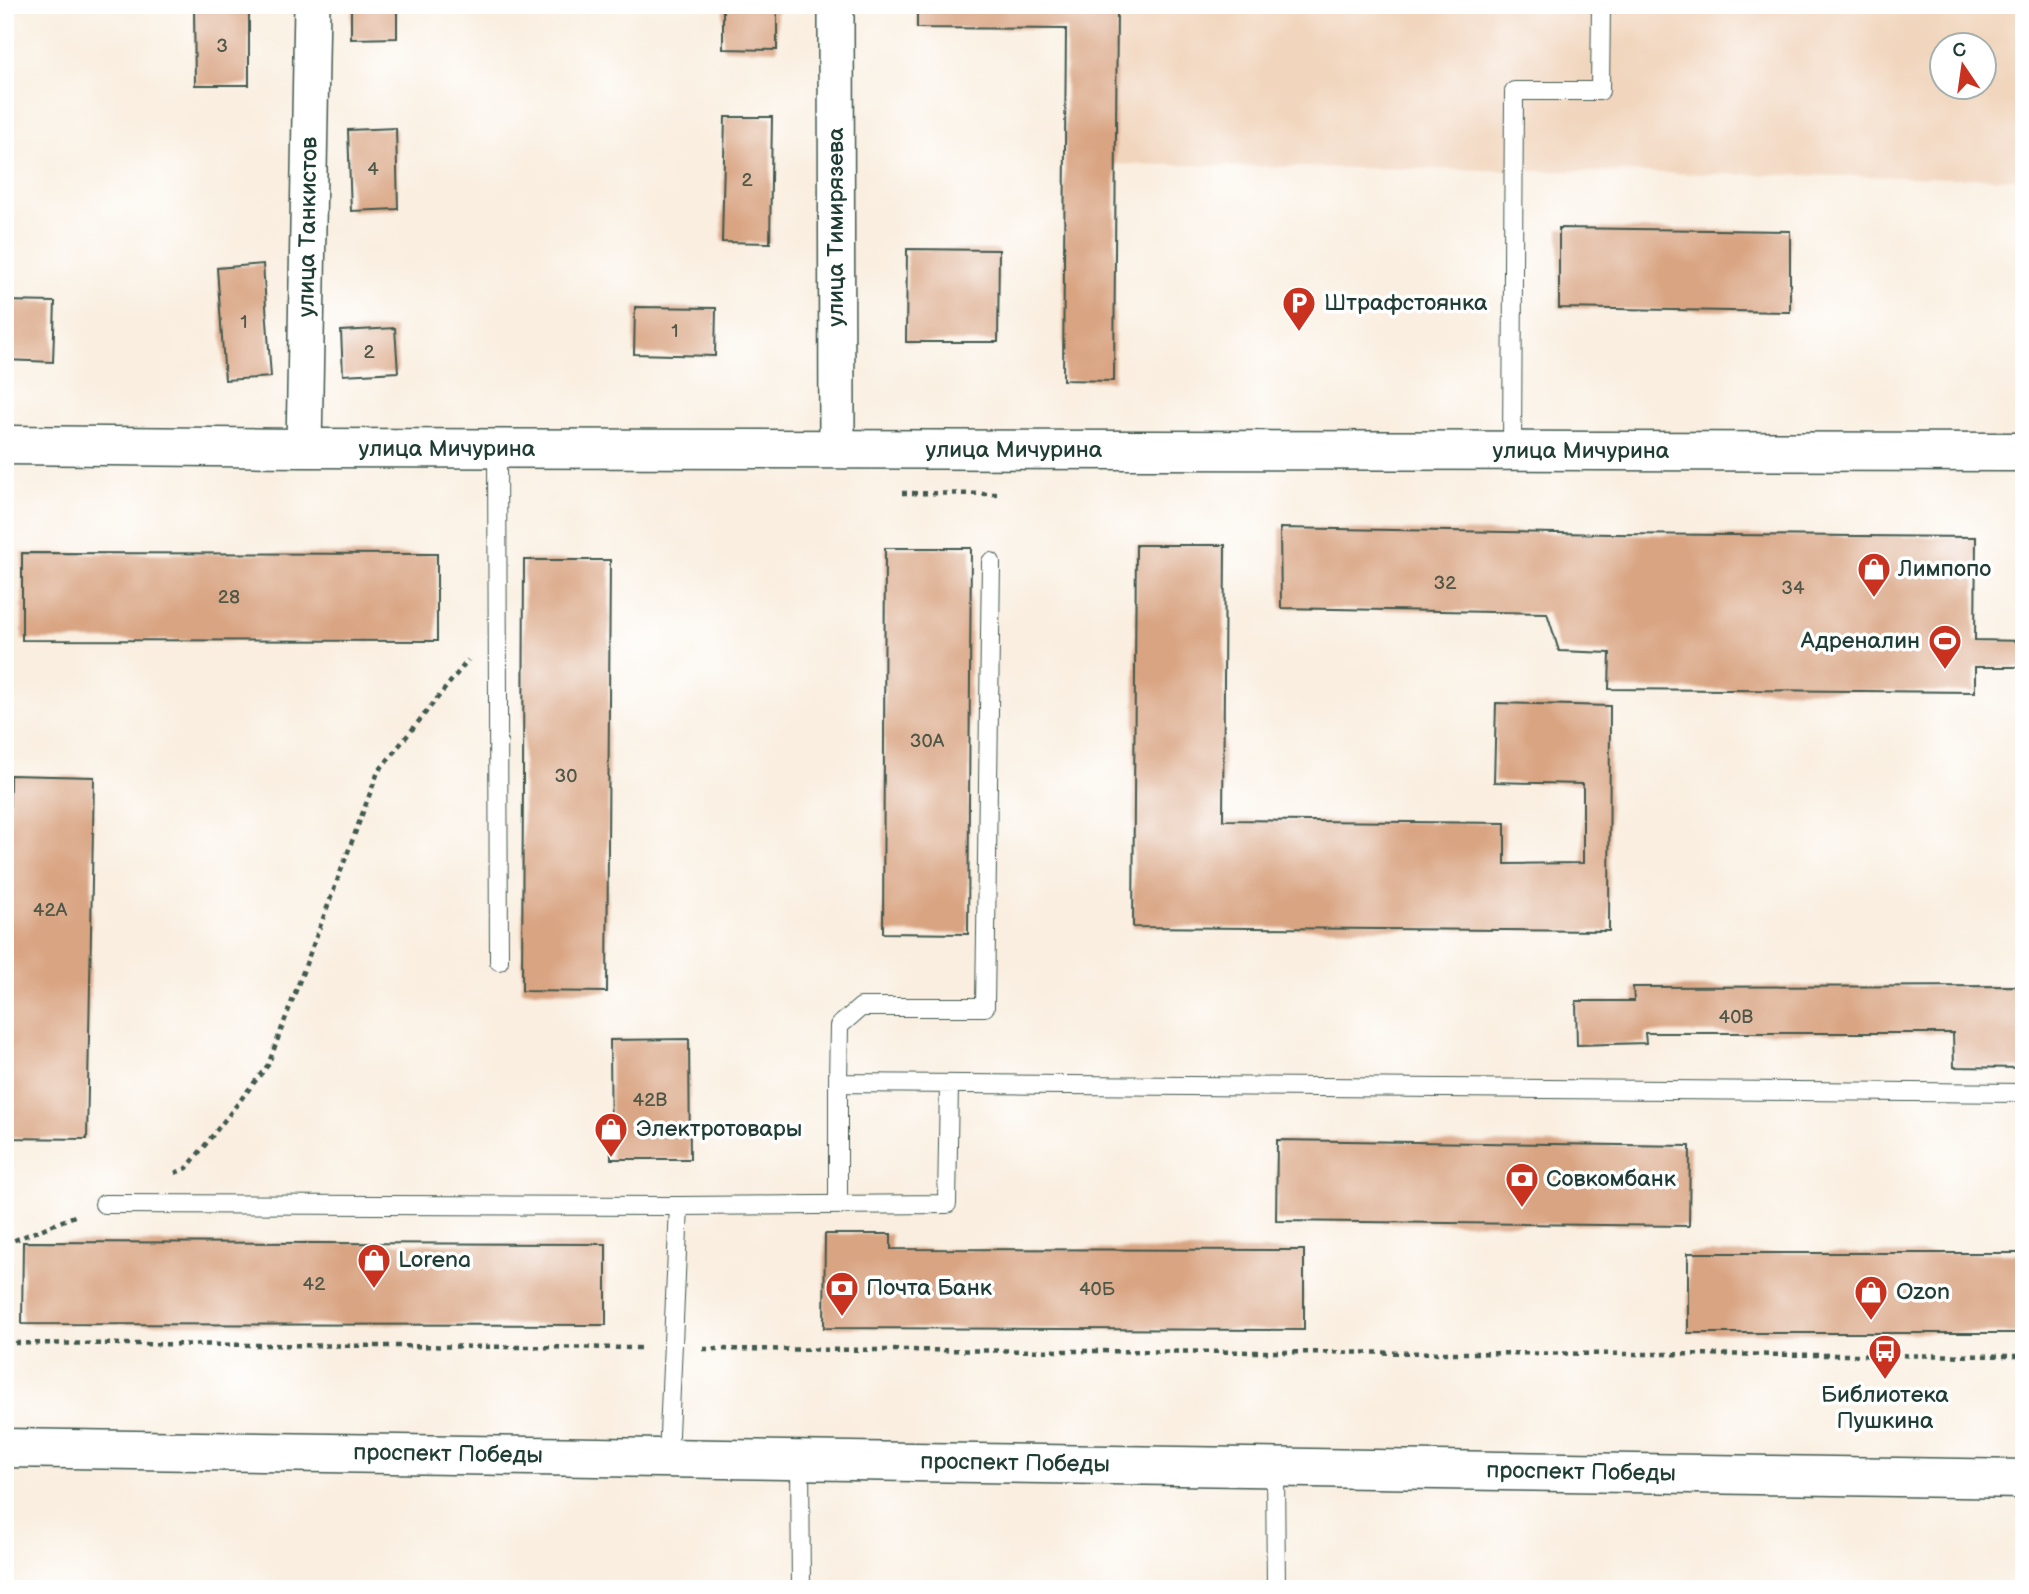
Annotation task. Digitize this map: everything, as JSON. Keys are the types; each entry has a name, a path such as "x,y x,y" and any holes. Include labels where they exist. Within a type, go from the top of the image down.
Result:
{"street":[{"name":"улица Танкистов","path":"304,449 312,5"},
{"name":"улица Тимирязева","path":"836,5 836,450"},
{"name":"улица Мичурина","path":"5,444 304,449 2024,452"},
{"name":"проспект Победы","path":"5,1448 2024,1479"}],"lane":[{"path":"1512,451 1514,91 1600,91 1601,5"},
{"path":"497,449 499,961"},
{"path":"838,1205 839,1026 862,1007 985,1007 992,562"},
{"path":"838,1083 2024,1093"},
{"path":"104,1204 947,1204 949,1084"},
{"path":"668,1457 679,1206"},
{"path":"800,1460 801,1589"},
{"path":"1275,1467 1276,1589"}],"path":[{"path":"187,1168 268,1065 378,772 474,653"},
{"path":"5,1343 2024,1356"}],"shaded area":[{"path":"1117,5 2024,5 2024,179 1116,164"}],"building":[{"path":"351,5 397,5 397,38 351,39"},
{"path":"723,5 777,5 777,50 723,49"},
{"path":"917,5 1117,5 1114,381 1063,380 1066,29 917,28"},
{"path":"249,7 249,85 195,85 194,8"},
{"path":"725,117 772,117 770,243 722,242"},
{"path":"396,128 398,209 351,211 348,130"},
{"path":"1559,228 1790,231 1790,312 1559,308"},
{"path":"907,249 999,250 998,342 906,342"},
{"path":"263,264 271,377 225,380 217,268"},
{"path":"5,301 55,302 53,362 5,360"},
{"path":"635,307 716,308 715,356 634,354"},
{"path":"395,328 398,372 343,375 341,331"},
{"path":"1280,528 1976,537 1975,640 2024,641 2024,667 1975,667 1975,692 1609,689 1610,653 1559,651 1547,613 1281,608"},
{"path":"1136,545 1225,545 1223,820 1505,823 1505,864 1583,863 1583,784 1494,782 1496,703 1610,706 1609,931 1133,927"},
{"path":"885,548 971,548 968,934 883,933"},
{"path":"22,553 437,554 437,641 22,640"},
{"path":"524,560 610,560 607,992 522,991"},
{"path":"10,775 94,777 87,1139 5,1138"},
{"path":"2024,986 2024,1068 1954,1067 1953,1033 1645,1033 1646,1043 1577,1045 1576,1001 1634,1001 1633,987"},
{"path":"689,1039 690,1159 611,1159 610,1040"},
{"path":"1277,1140 1690,1146 1689,1226 1276,1221"},
{"path":"825,1234 891,1234 891,1249 1304,1250 1304,1330 824,1328"},
{"path":"23,1242 606,1244 606,1325 22,1324"},
{"path":"1688,1253 2024,1253 2024,1333 1688,1333"}],"place":[{"name":"Штрафстоянка","path":"1299,333"},
{"name":"Лимпопо","path":"1874,599"},
{"name":"Адреналин","path":"1945,671"},
{"name":"Электротовары","path":"611,1159"},
{"name":"Совкомбанк","path":"1522,1209"},
{"name":"Lorena","path":"374,1290"},
{"name":"Почта Банк","path":"842,1318"},
{"name":"Ozon","path":"1871,1322"},
{"name":"Библиотека Пушкина","path":"1885,1381"}]}
